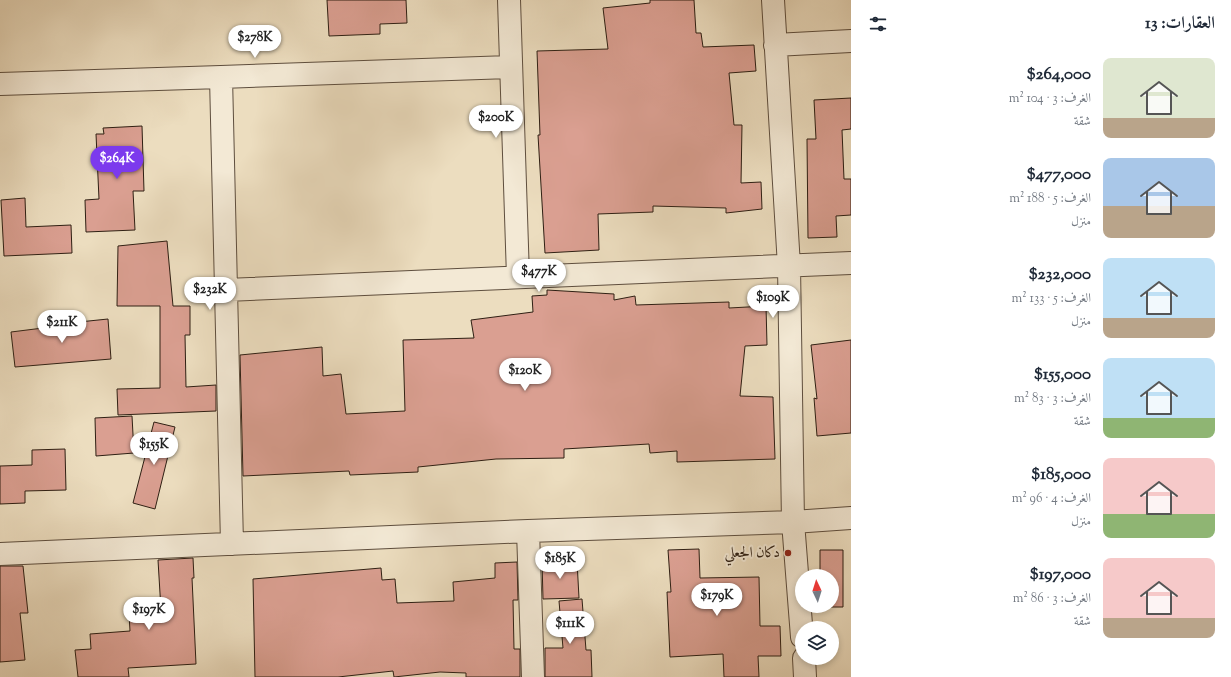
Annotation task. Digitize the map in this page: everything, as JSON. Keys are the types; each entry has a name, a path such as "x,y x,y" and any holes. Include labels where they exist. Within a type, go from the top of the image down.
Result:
{"street":[{"path":"508,0 518,277"},
{"path":"774,0 775,45 789,266 793,522 801,621"},
{"path":"775,45 851,41"},
{"path":"0,84 221,78 510,67"},
{"path":"221,78 232,544"},
{"path":"226,290 851,263"},
{"path":"0,554 528,531 793,522 851,518"},
{"path":"528,531 533,677"},
{"path":"804,665 805,677"}],"building":[{"path":"327,0 406,0 407,23 380,24 380,34 329,36"},
{"path":"650,0 694,0 696,33 701,33 703,47 754,45 756,71 729,73 734,125 742,125 741,183 761,182 762,209 726,213 726,208 653,206 653,212 598,214 599,250 545,253 538,135 540,135 537,51 608,49 603,8 650,3"},
{"path":"851,98 851,129 842,130 844,179 851,179 851,215 836,216 837,237 808,238 807,139 816,139 814,100"},
{"path":"142,126 144,191 133,191 135,230 86,232 85,200 99,199 96,134 104,134 103,128"},
{"path":"25,198 26,227 71,225 72,253 4,256 1,200"},
{"path":"167,241 173,306 190,306 190,335 185,335 186,387 216,385 216,411 118,415 117,389 160,388 160,306 117,306 118,246"},
{"path":"547,290 614,294 614,300 635,296 636,305 729,302 729,308 766,306 767,345 745,346 740,396 773,397 775,459 677,462 677,451 650,453 649,444 564,449 564,458 496,459 418,467 418,472 350,475 349,471 243,476 240,355 322,347 323,376 341,374 346,414 405,411 403,340 474,338 471,320 533,312 532,296 547,295"},
{"path":"108,319 111,359 15,367 11,332 51,327 50,325"},
{"path":"851,340 851,433 817,436 814,398 817,399 811,345"},
{"path":"132,416 134,453 96,456 95,418"},
{"path":"154,422 175,427 155,509 133,503"},
{"path":"65,449 66,490 25,491 25,503 0,504 0,466 32,465 32,450"},
{"path":"699,549 700,578 759,577 760,626 780,626 781,656 758,656 759,677 724,677 723,654 670,657 667,592 671,592 668,550"},
{"path":"820,550 843,550 843,607 839,607 839,569 820,569"},
{"path":"193,558 194,578 192,578 196,664 128,668 129,677 78,677 75,650 91,649 90,634 130,631 129,613 161,610 158,560"},
{"path":"577,561 579,598 543,599 542,562"},
{"path":"517,562 518,600 513,600 514,649 520,649 520,677 466,677 466,673 440,672 394,677 393,671 338,677 255,677 253,579 381,568 382,580 395,579 397,603 454,601 453,582 495,578 495,563"},
{"path":"0,566 23,566 28,613 20,613 25,660 0,662"},
{"path":"582,599 586,650 591,650 592,677 545,677 545,648 563,648 559,601"}],"place":[{"name":"دكان الجعلي","path":"788,553"}]}
